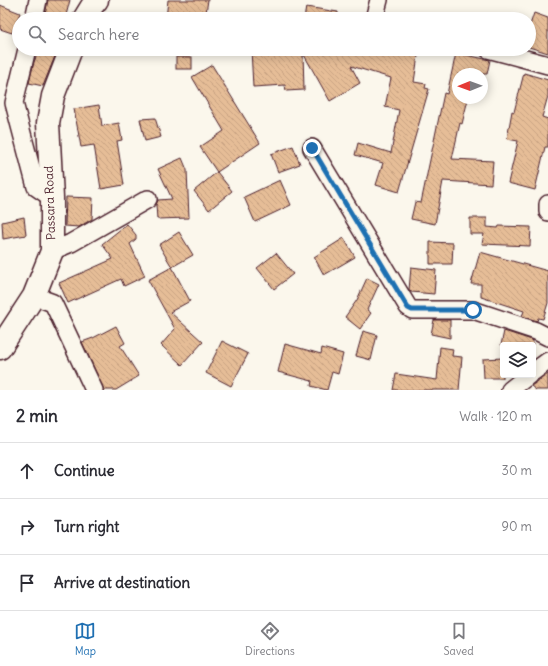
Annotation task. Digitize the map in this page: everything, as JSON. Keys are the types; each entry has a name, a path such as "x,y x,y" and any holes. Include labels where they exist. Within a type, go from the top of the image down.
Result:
{"highway":[{"path":"88,12 97,0"},
{"name":"Passara Road","path":"0,348 34,296 52,251 52,198 48,123 53,96 68,56"}],"street":[{"path":"35,12 38,0"},
{"path":"376,12 378,0"},
{"path":"25,56 14,103 36,187 52,198"},
{"path":"514,56 548,65"},
{"path":"312,148 408,308 412,310 473,310 529,328 548,337"},
{"path":"52,251 70,243 148,199"},
{"path":"548,204 548,212"},
{"path":"34,296 53,303 94,390"},
{"path":"536,370 548,361"},
{"path":"510,390 525,378"}],"building":[{"path":"48,0 70,0 67,12 45,12"},
{"path":"168,0 208,0 206,12 167,12"},
{"path":"0,5 18,12 12,12 12,33 0,29"},
{"path":"306,7 338,12 305,12"},
{"path":"536,14 548,18 548,53 536,49"},
{"path":"36,56 55,56 43,86 29,83"},
{"path":"251,56 303,56 304,90 286,91 285,85 253,87"},
{"path":"305,56 418,56 414,82 426,84 425,88 429,89 399,192 376,185 383,163 355,155 358,143 391,153 399,110 385,107 391,78 351,66 360,83 330,101"},
{"path":"455,56 471,56 490,60 488,69 488,68 453,68"},
{"path":"176,57 192,57 192,69 176,69"},
{"path":"212,65 260,143 217,172 200,147 224,131 192,77"},
{"path":"452,71 452,104 467,104 462,124 460,123 452,159 493,161 491,184 443,181 435,224 411,219 415,202 421,203 444,93 447,94"},
{"path":"524,73 548,80 548,96 542,117 548,119 548,147 545,147 535,190 508,183 518,141 507,139 512,111 514,112"},
{"path":"99,105 102,126 119,123 122,140 117,141 124,185 101,189 94,145 81,147 74,109"},
{"path":"155,118 161,137 145,141 140,119"},
{"path":"293,146 300,164 278,172 271,154"},
{"path":"182,158 187,170 189,218 157,219 156,205 158,200 172,199 158,169"},
{"path":"217,172 232,191 209,210 194,191"},
{"path":"280,180 291,205 255,222 244,197"},
{"path":"66,197 93,198 92,219 79,227 65,226"},
{"path":"24,217 26,235 3,239 2,222"},
{"path":"470,218 487,218 487,227 531,227 530,246 482,244 484,234 470,234"},
{"path":"127,224 136,235 136,239 130,244 145,276 124,286 121,279 68,303 59,283 113,259 102,244"},
{"path":"179,232 193,255 172,267 159,245"},
{"path":"344,238 355,257 324,275 314,257"},
{"path":"430,242 453,243 452,264 430,264"},
{"path":"480,252 548,271 548,303 543,319 538,318 537,321 522,316 524,311 481,297 481,284 471,284"},
{"path":"276,253 293,274 274,289 257,268"},
{"path":"172,267 190,301 170,312 203,342 182,365 161,345 175,329 148,280"},
{"path":"411,267 436,270 434,294 411,292 409,290"},
{"path":"367,278 379,284 367,310 371,313 360,329 345,317 357,300"},
{"path":"434,320 450,320 450,338 431,334"},
{"path":"116,326 125,343 120,346 139,376 116,390 104,390 82,342"},
{"path":"363,331 377,335 371,360 356,356"},
{"path":"504,331 533,341 533,342 502,342"},
{"path":"222,341 248,354 231,386 206,373"},
{"path":"285,344 321,354 322,348 343,354 338,374 332,372 327,390 311,386 312,381 278,372"},
{"path":"440,347 453,349 452,356 462,357 459,390 393,390 396,374 437,380"},
{"path":"500,358 500,378 484,378 483,359"},
{"path":"548,374 548,390 536,390 531,386"}],"route":[{"path":"312,148 408,308 412,310 473,310"}]}
